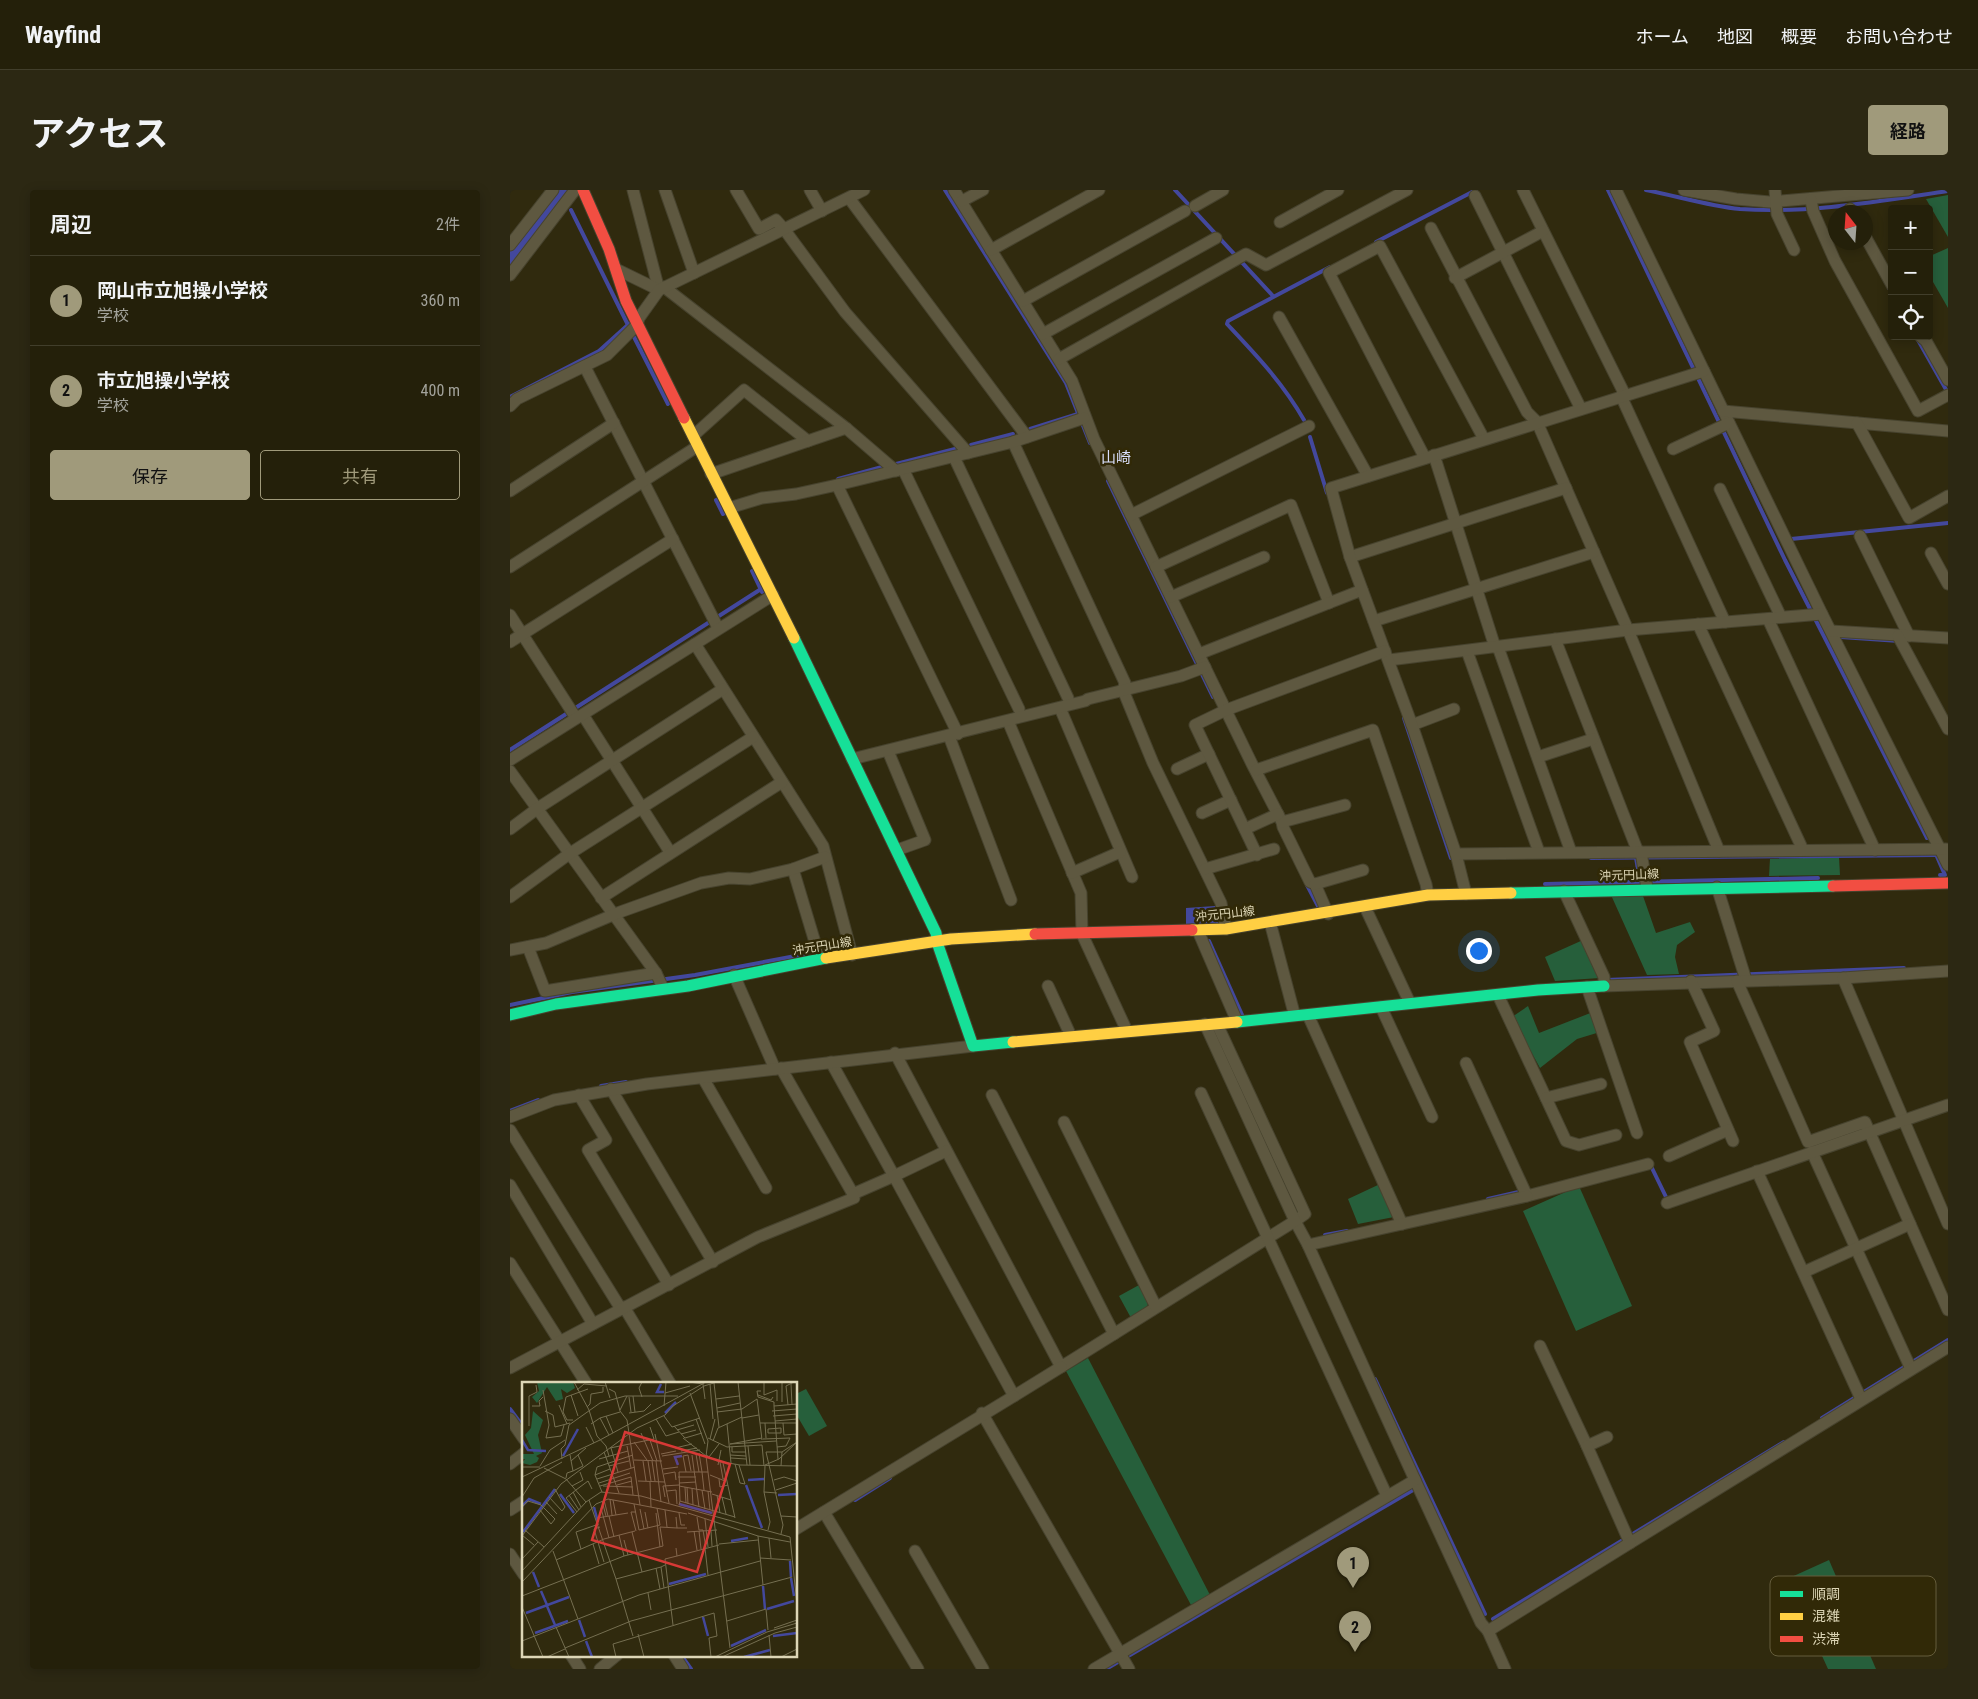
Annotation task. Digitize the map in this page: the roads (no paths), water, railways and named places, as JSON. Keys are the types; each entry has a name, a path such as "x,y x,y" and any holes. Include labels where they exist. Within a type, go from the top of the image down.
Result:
{"street":[{"path":"510,245 553,190"},
{"path":"510,275 576,190"},
{"path":"583,190 616,269 626,301 693,446 712,474 773,594 897,850 936,937 973,1044"},
{"path":"633,190 658,288"},
{"path":"665,190 693,270"},
{"path":"736,190 759,228 776,220 784,229 845,312 959,440 968,453"},
{"path":"810,190 820,208"},
{"path":"510,406 517,399 607,355 637,325 658,288 784,229 820,208 849,198 864,190"},
{"path":"954,190 1072,381 1081,420 1131,515 1199,654 1201,668 1222,712 1256,770 1277,817 1310,882 1315,884 1326,908"},
{"path":"962,201 982,190"},
{"path":"991,250 1099,190"},
{"path":"1023,301 1223,190"},
{"path":"1280,222 1338,190"},
{"path":"1059,359 1246,254 1266,265 1407,190"},
{"path":"1523,190 1623,395 1725,622"},
{"path":"1616,190 1700,373 1723,411 1724,426 1816,614 1831,631 1944,849 1948,865"},
{"path":"1684,190 1736,199 1812,204 1877,192 1908,190"},
{"path":"1475,196 1581,408"},
{"path":"849,198 1027,438"},
{"path":"1776,203 1794,250"},
{"path":"1812,204 1835,261 1918,411 1947,396"},
{"path":"1431,228 1455,278 1527,412 1538,422 1628,630 1720,851"},
{"path":"1455,278 1543,231"},
{"path":"1043,334 1216,238"},
{"path":"1484,439 1380,246 1329,273 1429,457 1455,523 1476,588 1571,852"},
{"path":"1873,250 1888,278"},
{"path":"616,269 658,288 900,470 1019,709"},
{"path":"1279,317 1368,476"},
{"path":"1925,340 1945,367 1948,380"},
{"path":"585,367 715,623"},
{"path":"1466,888 1412,725 1350,557 1331,488 1581,408 1700,373"},
{"path":"510,567 644,481 693,446 744,390 808,441"},
{"path":"1723,411 1948,431"},
{"path":"729,508 762,498 796,494 954,457 1027,438 1081,420"},
{"path":"510,491 614,423"},
{"path":"1858,423 1909,518 1948,496"},
{"path":"1131,515 1309,426"},
{"path":"1672,449 1724,426"},
{"path":"712,474 846,428"},
{"path":"1013,442 1124,687 1153,764 1221,903 1225,924"},
{"path":"954,457 1068,698"},
{"path":"837,485 955,732 1011,900"},
{"path":"1350,557 1566,488"},
{"path":"1720,489 1781,617"},
{"path":"1156,567 1291,505 1329,603"},
{"path":"1860,536 1902,638 1948,729"},
{"path":"510,642 673,539"},
{"path":"1374,621 1594,552"},
{"path":"1931,553 1948,584"},
{"path":"1171,597 1264,557"},
{"path":"1199,654 1362,590"},
{"path":"510,760 575,713 695,644 715,623 773,594"},
{"path":"1257,855 1195,725 1222,712 1387,656 1466,651 1628,630 1816,614"},
{"path":"510,615 575,713 642,806 670,852"},
{"path":"1768,619 1875,850"},
{"path":"1698,624 1802,850"},
{"path":"1831,631 1902,638 1948,638"},
{"path":"1555,639 1593,739 1641,855 1646,883"},
{"path":"695,644 752,737 823,846 850,949"},
{"path":"1466,651 1538,852"},
{"path":"852,759 955,732 1060,708 1124,687 1181,676 1201,668"},
{"path":"510,829 538,808 723,689"},
{"path":"1060,708 1132,877"},
{"path":"1412,725 1454,709"},
{"path":"1008,721 1081,893 1082,929 1126,1029"},
{"path":"1256,770 1373,730 1427,890"},
{"path":"510,897 569,854 752,737"},
{"path":"1538,757 1593,739"},
{"path":"888,751 925,840 897,850"},
{"path":"1177,769 1209,754"},
{"path":"510,772 538,808 660,980 545,991 528,947"},
{"path":"601,898 782,782"},
{"path":"1202,813 1231,800"},
{"path":"1244,829 1277,817 1345,805"},
{"path":"1205,869 1274,849"},
{"path":"1457,857 1538,852 1641,855 1720,851 1944,849"},
{"path":"1072,872 1120,852"},
{"path":"510,950 546,943 614,915 702,883 729,878 750,879 793,868 825,857"},
{"path":"793,868 818,954"},
{"path":"1315,884 1364,870"},
{"name":"沖元円山線","path":"510,1014 660,980 688,986 818,954 936,937 1082,929 1198,931 1225,924 1270,922 1326,908 1365,907 1427,890 1466,888 1564,891 1646,883 1716,887 1948,883"},
{"path":"1716,887 1742,977 1808,1142 1865,1122 1948,1310"},
{"path":"1564,891 1604,982"},
{"path":"1365,907 1409,1000"},
{"path":"1270,922 1294,1013"},
{"path":"1198,931 1236,1019"},
{"path":"510,1117 531,1107 611,1089 895,1053 1070,1034 1217,1024 1236,1019 1294,1013 1308,1015 1381,1007 1409,1000 1586,987 1604,982 1691,981 1742,977 1843,978 1948,971"},
{"path":"510,1368 622,1308 669,1286 758,1237 854,1198 778,1068 734,975"},
{"path":"1843,978 1948,1224"},
{"path":"1669,1156 1731,1136 1690,1042 1714,1031 1691,981"},
{"path":"1048,986 1070,1034"},
{"path":"1586,987 1637,1133"},
{"path":"1498,994 1566,1141 1579,1145 1616,1135"},
{"path":"1381,1007 1432,1118"},
{"path":"1308,1015 1400,1220"},
{"path":"1205,1024 1481,1623 1488,1631 1505,1669"},
{"path":"798,1528 1156,1307 1268,1242 1305,1214 1217,1024"},
{"path":"895,1053 1061,1366"},
{"path":"831,1062 1014,1396"},
{"path":"1466,1062 1526,1192"},
{"path":"703,1078 766,1188"},
{"path":"1546,1098 1601,1084"},
{"path":"611,1089 713,1262"},
{"path":"1201,1093 1268,1242 1387,1496"},
{"path":"579,1095 606,1140 588,1150 669,1286"},
{"path":"992,1095 1114,1334"},
{"path":"1667,1203 1812,1152 1902,1117 1948,1106"},
{"path":"1064,1122 1156,1307"},
{"path":"510,1130 669,1382"},
{"path":"852,1194 946,1151"},
{"path":"1812,1152 1909,1365"},
{"path":"1308,1245 1400,1220 1648,1164"},
{"path":"1757,1171 1860,1395"},
{"path":"510,1185 593,1324"},
{"path":"1804,1272 1910,1224"},
{"path":"510,1263 585,1382"},
{"path":"1540,1346 1628,1539"},
{"path":"1488,1631 1628,1539 1782,1450 1860,1395 1909,1365 1948,1347"},
{"path":"982,1413 1124,1660"},
{"path":"510,1419 522,1436"},
{"path":"1587,1446 1607,1437"},
{"path":"510,1464 522,1455"},
{"path":"1094,1669 1124,1660 1415,1480"},
{"path":"510,1510 522,1502"},
{"path":"824,1512 918,1669"},
{"path":"915,1551 983,1669"},
{"path":"510,1554 522,1572"},
{"path":"572,1656 580,1669"},
{"path":"600,1669 616,1656"},
{"path":"675,1656 683,1669"}],"waterway":[{"path":"510,261 564,190"},
{"path":"945,190 1066,383 1090,443"},
{"path":"1175,190 1273,296"},
{"path":"1376,242 1476,190"},
{"path":"1608,190 1785,560 1927,838"},
{"path":"1646,190 1717,206 1766,210 1844,206 1948,191"},
{"path":"571,210 629,327"},
{"path":"1304,420 1259,358 1227,324 1228,321 1330,267"},
{"path":"510,397 599,351 630,323"},
{"path":"634,337 668,404"},
{"path":"1918,340 1948,393"},
{"path":"1030,429 1078,414"},
{"path":"971,445 1013,434"},
{"path":"1310,437 1327,493"},
{"path":"896,464 955,449"},
{"path":"838,479 882,467"},
{"path":"1108,481 1213,697"},
{"path":"716,500 723,514"},
{"path":"1791,539 1948,523"},
{"path":"752,571 762,592"},
{"path":"510,750 761,589"},
{"path":"1841,637 1899,641"},
{"path":"1404,718 1451,858 1454,858"},
{"path":"1935,852 1945,875 1940,875"},
{"path":"1591,858 1937,855"},
{"path":"1636,858 1640,881"},
{"path":"1545,884 1818,878"},
{"path":"1307,885 1319,908"},
{"path":"1209,941 1243,1017"},
{"path":"510,1005 572,992 695,975 806,954"},
{"path":"1606,980 1904,968"},
{"path":"601,1086 626,1082"},
{"path":"510,1111 538,1100"},
{"path":"1252,1113 1295,1207"},
{"path":"1650,1164 1667,1199 1669,1198"},
{"path":"1488,1199 1523,1191"},
{"path":"1325,1235 1347,1231"},
{"path":"1822,1418 1948,1340"},
{"path":"1375,1379 1485,1614"},
{"path":"510,1409 522,1425"},
{"path":"1493,1619 1784,1442"},
{"path":"855,1500 890,1478"},
{"path":"1106,1669 1413,1490"},
{"path":"682,1656 691,1669"}],"place":[{"name":"岡山市立旭操小学校","path":"1353,1588"},
{"name":"市立旭操小学校","path":"1355,1652"}],"district":[{"name":"山崎","path":"1116,458"}]}
